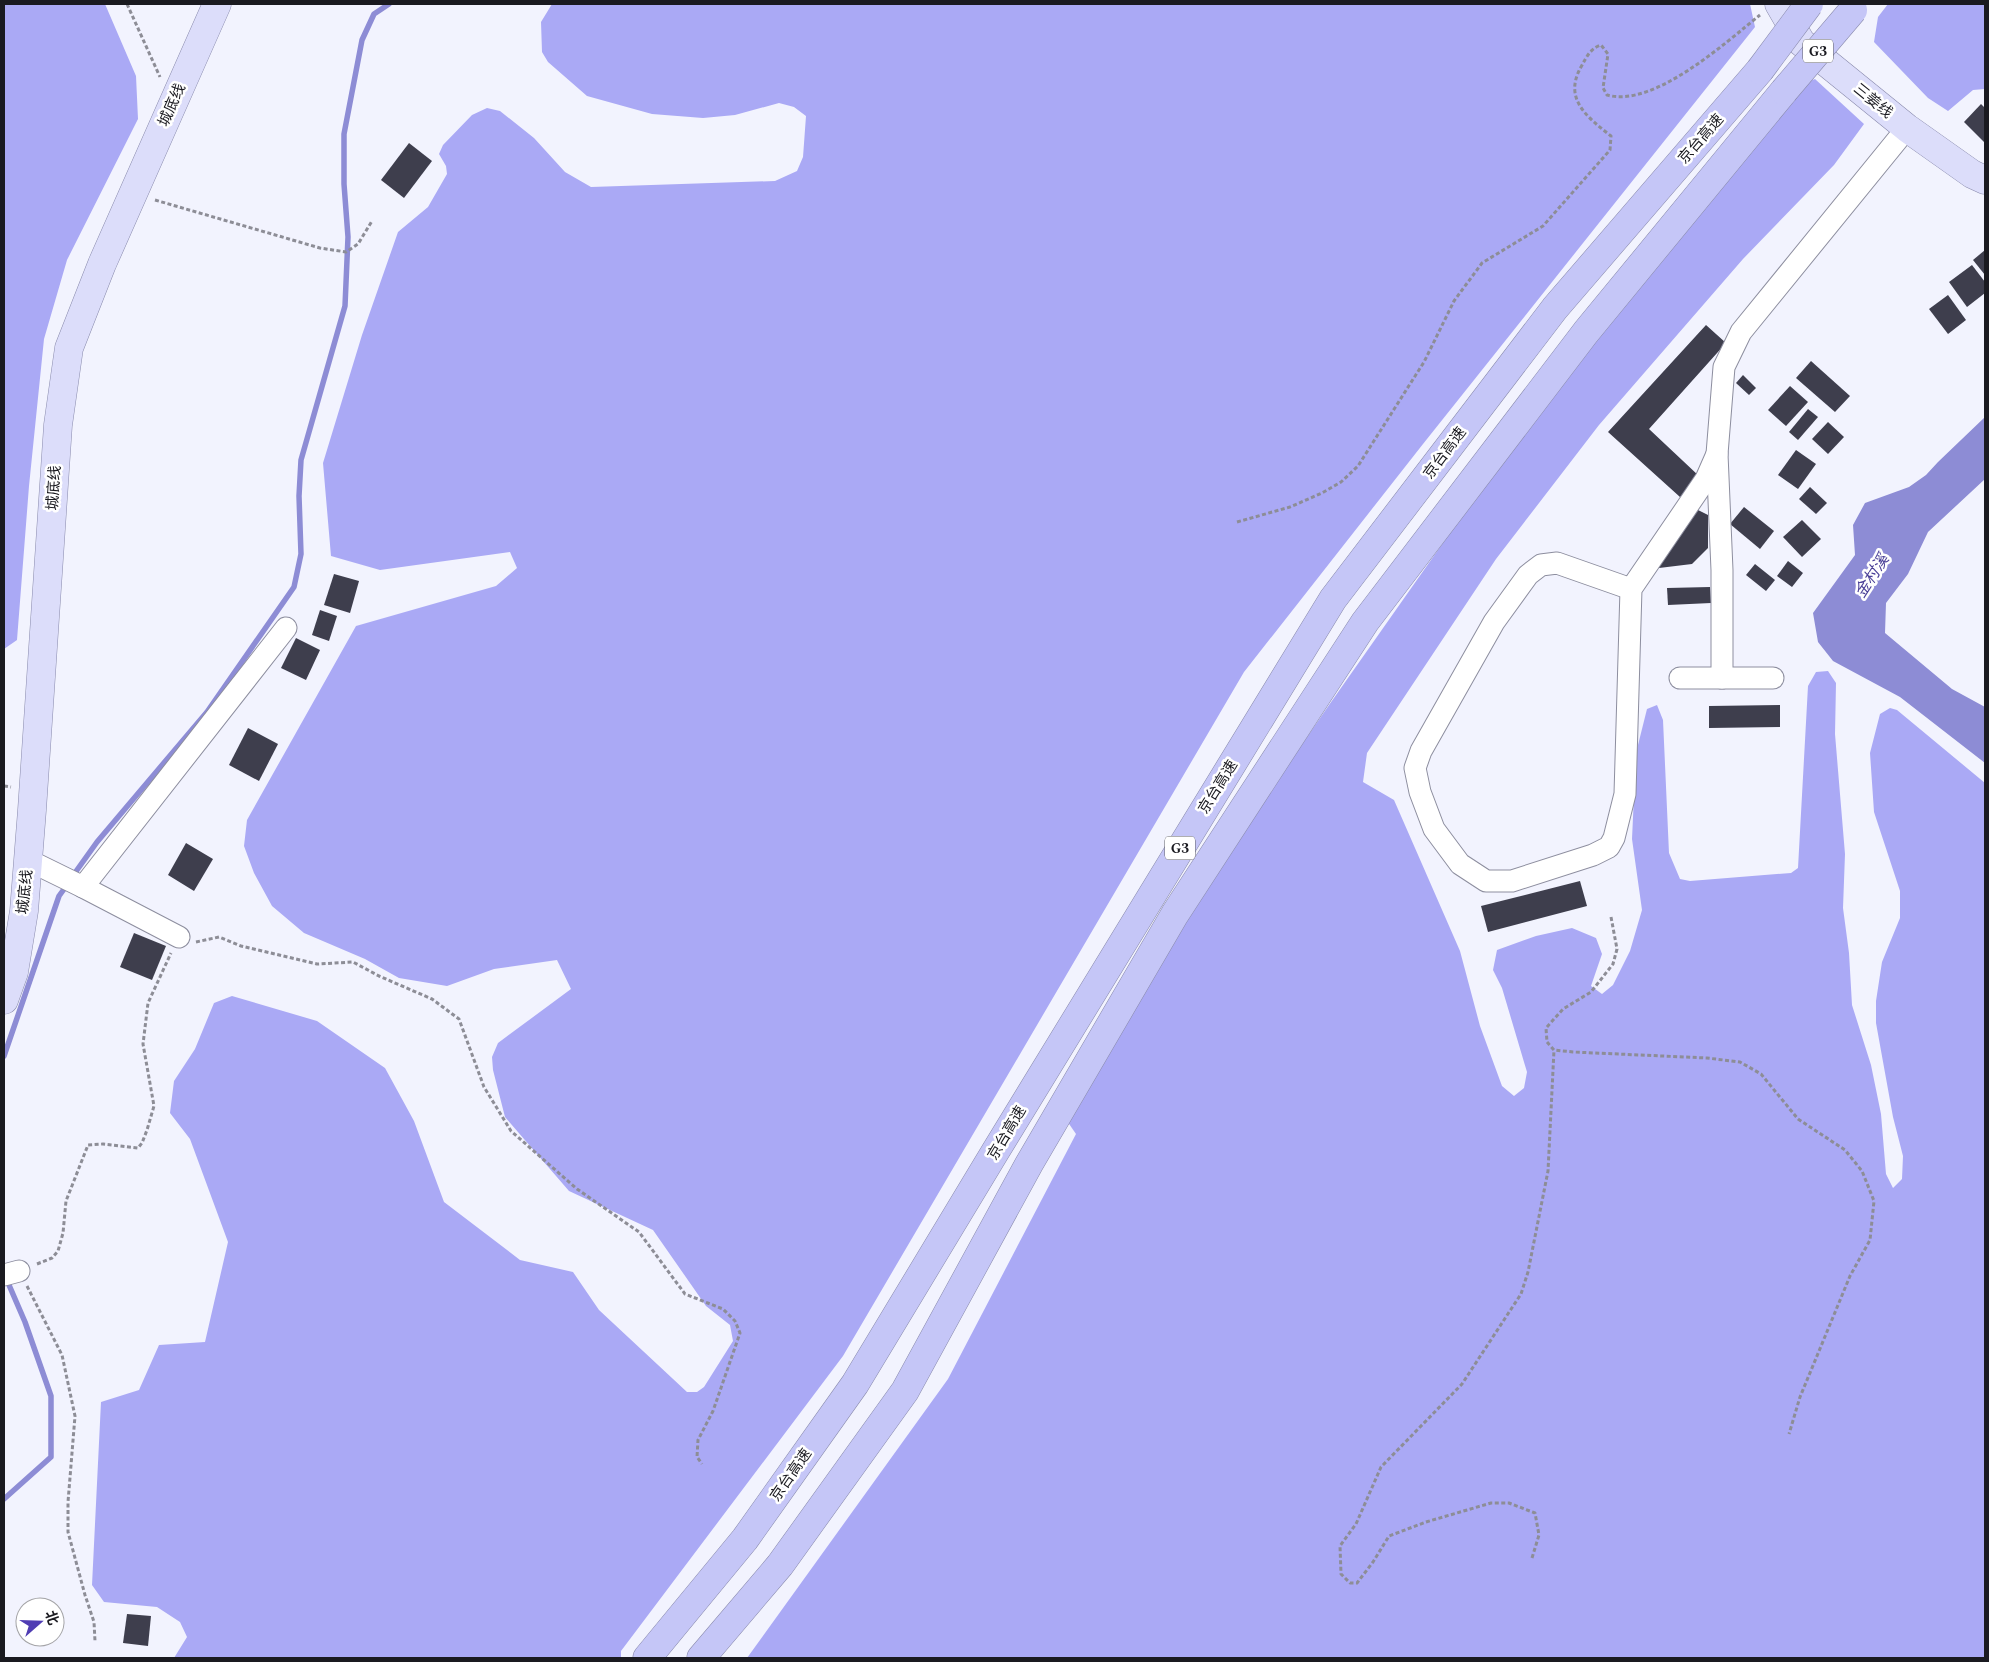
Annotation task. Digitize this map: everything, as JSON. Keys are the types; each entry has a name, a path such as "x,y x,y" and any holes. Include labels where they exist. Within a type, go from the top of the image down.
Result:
{"highway":[{"name":"京台高速","path":"647,1658 745,1539 855,1384 1333,599 1556,308 1760,70 1809,4"},
{"name":"G3","path":"701,1658 780,1565 905,1391 1029,1164 1175,914 1365,622 1586,332 1855,7"}],"main road":[{"name":"城底线","path":"4,1000 14,972 24,911 58,425 69,348 102,264 217,4"},
{"name":"三姜线","path":"1773,7 1801,42 1907,128 1981,174"}],"street":[{"path":"1722,678 1722,570 1717,454 1724,367 1741,332 1907,128"},
{"path":"1631,589 1557,563 1541,565 1528,575 1494,622 1421,751 1414,768 1420,792 1434,829 1460,864 1486,881 1512,881 1594,855 1608,847 1614,838 1625,794 1631,589 1706,479 1717,454"},
{"path":"83,887 286,628"},
{"path":"1680,678 1773,678"},
{"path":"28,860 179,937"}],"path":[{"path":"127,4 158,72 170,109"},
{"path":"1238,522 1290,507 1322,493 1341,482 1358,466 1424,362 1454,301 1482,263 1544,226 1610,150 1611,136 1583,110 1574,95 1576,76 1592,49 1602,45 1608,54 1603,88 1607,95 1618,98 1631,96 1652,89 1694,67 1773,7"},
{"path":"133,193 320,248 346,252 358,244 372,221"},
{"path":"1532,1558 1539,1535 1535,1513 1509,1502 1491,1503 1426,1522 1389,1536 1373,1562 1357,1582 1350,1583 1341,1574 1340,1546 1356,1524 1381,1466 1462,1384 1521,1294 1528,1272 1548,1171 1554,1050 1547,1042 1546,1028 1563,1009 1590,992 1604,978 1613,964 1617,949 1611,917"},
{"path":"95,1641 94,1622 84,1595 68,1532 68,1502 75,1416 62,1355 11,1273 52,1258 58,1251 63,1233 66,1201 88,1145 104,1144 138,1148 142,1142 154,1106 143,1044 148,1003 179,937 196,942 219,937 241,946 317,964 354,962 379,976 432,1000 460,1019 484,1087 512,1131 577,1189 640,1232 684,1294 722,1309 736,1321 740,1333 713,1411 698,1440 697,1456 702,1464"},
{"path":"1554,1050 1707,1058 1740,1062 1761,1074 1798,1119 1845,1150 1862,1171 1874,1201 1870,1240 1850,1276 1800,1397 1789,1434"}],"shaded area":[{"path":"4,4 105,4 136,76 138,119 67,260 44,339 29,486 17,640 4,649"},
{"path":"552,4 1750,4 1755,27 1244,672 843,1356 621,1651 621,1658 174,1658 187,1637 180,1622 157,1607 104,1602 92,1585 101,1402 139,1390 159,1345 205,1342 228,1242 190,1139 170,1113 174,1081 195,1049 214,1003 232,996 317,1021 385,1068 414,1121 444,1202 520,1260 573,1272 599,1310 687,1392 697,1392 704,1387 733,1341 730,1325 706,1306 653,1230 569,1191 505,1117 493,1070 492,1057 498,1043 571,989 557,960 494,969 447,986 399,978 365,959 304,933 272,906 254,873 244,846 247,820 356,626 496,586 517,568 510,552 380,570 331,556 323,463 362,335 398,232 428,207 447,174 446,166 439,154 443,145 472,115 487,108 500,111 534,138 565,172 591,187 775,181 797,171 803,157 806,116 794,107 779,103 735,115 703,118 652,114 587,96 548,62 542,52 541,22"},
{"path":"1888,4 1985,4 1985,89 1973,90 1948,111 1928,98 1874,42 1878,17"},
{"path":"1815,79 1864,124 1834,165 1743,259 1599,425 1496,559 1367,753 1363,782 1394,800 1460,951 1480,1026 1502,1086 1514,1096 1524,1088 1527,1072 1502,988 1493,970 1497,950 1536,936 1572,928 1596,938 1602,954 1591,986 1602,994 1613,985 1630,951 1642,910 1632,839 1636,753 1647,709 1657,705 1663,720 1669,853 1680,879 1690,881 1791,873 1798,868 1808,686 1816,672 1828,671 1836,683 1835,734 1845,854 1843,908 1849,953 1852,1005 1871,1065 1881,1114 1886,1174 1893,1188 1902,1179 1903,1156 1893,1117 1876,1023 1876,1001 1882,962 1900,918 1900,891 1874,812 1870,753 1880,714 1890,708 1897,710 1985,783 1985,1658 747,1658 948,1379 1076,1134 1065,1118 1229,851 1464,513 1585,355 1803,84"}],"water":[{"name":"金村溪","path":"1985,417 1985,479 1928,532 1908,574 1886,603 1885,633 1952,689 1985,707 1985,763 1900,697 1833,661 1818,642 1813,613 1855,555 1853,525 1865,503 1909,487 1926,475"}],"building":[{"path":"1981,104 1985,108 1985,143 1964,122"},
{"path":"409,143 432,161 404,198 381,180"},
{"path":"1985,250 1985,275 1973,260"},
{"path":"1972,265 1985,282 1985,293 1967,307 1949,282"},
{"path":"1948,295 1966,320 1948,334 1929,309"},
{"path":"1706,325 1726,343 1649,429 1699,476 1680,497 1608,432"},
{"path":"1811,361 1850,396 1835,412 1796,378"},
{"path":"1743,375 1756,388 1749,395 1736,383"},
{"path":"1790,386 1808,402 1786,426 1768,410"},
{"path":"1808,409 1818,417 1798,440 1789,432"},
{"path":"1828,422 1844,437 1828,454 1812,439"},
{"path":"1796,450 1816,464 1798,489 1778,475"},
{"path":"1810,487 1827,503 1816,514 1799,499"},
{"path":"1744,507 1774,531 1760,549 1730,524"},
{"path":"1696,509 1708,515 1708,548 1692,564 1659,568 1656,565"},
{"path":"1802,520 1821,539 1802,557 1783,537"},
{"path":"1788,561 1803,573 1792,587 1777,576"},
{"path":"1755,564 1775,580 1766,591 1746,575"},
{"path":"334,574 359,581 350,613 324,605"},
{"path":"1710,587 1711,603 1668,605 1667,588"},
{"path":"320,610 337,616 329,641 312,635"},
{"path":"296,638 320,650 306,680 281,668"},
{"path":"1780,705 1780,727 1709,728 1709,706"},
{"path":"248,728 278,744 259,781 229,765"},
{"path":"186,843 213,859 194,891 168,875"},
{"path":"1580,881 1587,906 1488,932 1481,906"},
{"path":"134,933 166,946 152,980 120,967"},
{"path":"127,1614 151,1616 148,1646 123,1643"}],"waterway":[{"path":"72,877 97,842 207,712 294,587 301,554 299,496 301,460 345,306 348,237 344,184 344,134 362,40 374,14 389,4"},
{"path":"4,1056 59,896 67,885"},
{"path":"4,1499 51,1457 51,1396 25,1322 6,1278"}]}
